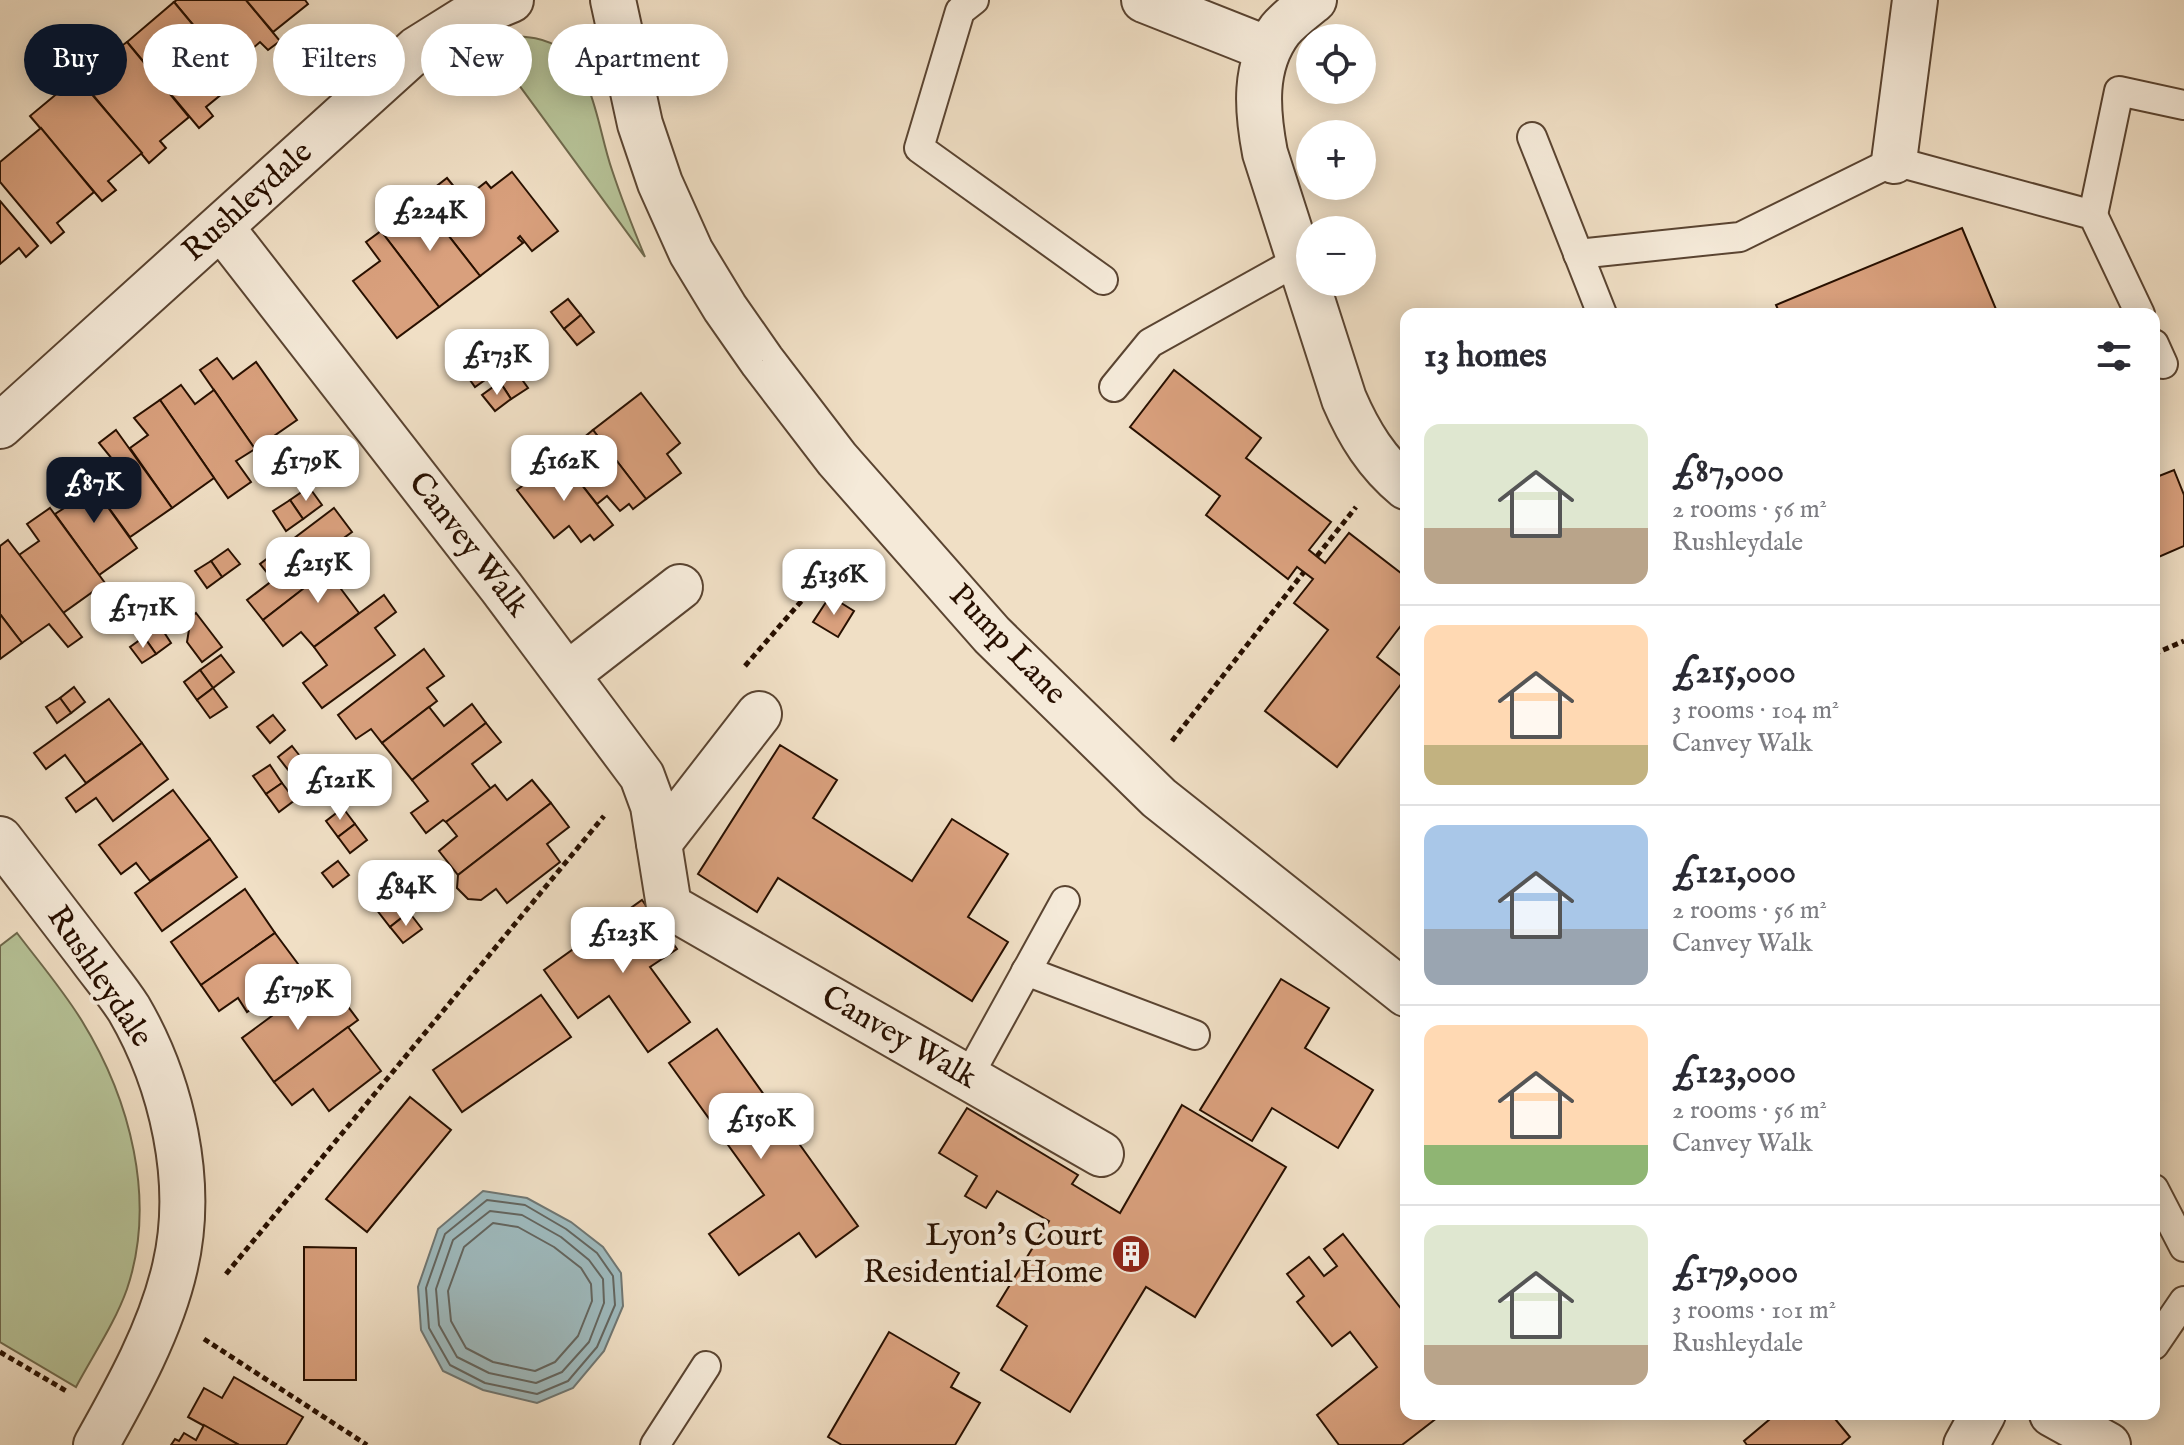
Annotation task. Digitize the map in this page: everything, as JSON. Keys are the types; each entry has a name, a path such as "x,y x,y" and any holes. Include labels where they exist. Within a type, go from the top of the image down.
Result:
{"street":[{"name":"Rushleydale","path":"0,426 417,49 465,19 511,0"},
{"name":"Pump Lane","path":"613,0 640,124 660,183 691,252 755,351 837,459 992,635 1159,798 1400,989"},
{"path":"1144,0 1268,49"},
{"path":"1296,251 1265,153 1258,118 1259,81 1268,49 1282,27 1314,0"},
{"path":"1894,161 1915,0"},
{"name":"Canvey Walk","path":"221,227 568,674 642,776 653,806 669,906 1101,1154"},
{"path":"1311,296 1357,431 1396,478"},
{"path":"568,674 680,587"},
{"path":"659,843 759,714"},
{"name":"Rushleydale","path":"0,839 127,1007 158,1068 170,1105 179,1156 181,1214 176,1266 161,1314 104,1431"},
{"path":"1966,1445 1980,1420"},
{"path":"2063,1420 2108,1445"}],"lane":[{"path":"974,0 960,11 919,148 1103,280"},
{"path":"2137,308 2093,215 2119,91 2184,105"},
{"path":"1532,137 1600,308"},
{"path":"1578,254 1740,237 1894,161 2093,215"},
{"path":"1114,387 1150,343 1296,262"},
{"path":"968,1077 1065,901"},
{"path":"1026,971 1195,1035"},
{"path":"2160,1201 2184,1247"},
{"path":"2160,1336 2184,1301"},
{"path":"655,1445 706,1366"}],"path":[{"path":"1317,556 1396,478"},
{"path":"1169,745 1304,572"},
{"path":"2160,651 2184,641"},
{"path":"224,1276 540,895"},
{"path":"161,1314 367,1445"},
{"path":"0,1352 104,1431"}],"green space":[{"path":"532,38 548,42 548,96 592,96 612,170 645,257 527,96 532,96"},
{"path":"17,933 67,998 99,1051 125,1117 139,1186 136,1255 127,1289 110,1327 76,1387 0,1342 0,946"}],"water":[{"path":"483,1191 527,1198 571,1222 603,1247 621,1273 623,1306 604,1351 573,1388 537,1403 483,1390 443,1371 421,1330 418,1287 438,1229"}],"building":[{"path":"246,0 273,33 273,46 268,50 260,42 257,45 257,24 192,24 174,2"},
{"path":"246,0 305,0 308,4 283,24 273,24 273,32"},
{"path":"174,2 192,24 148,24"},
{"path":"143,28 143,61 127,42"},
{"path":"127,42 143,61 143,96 172,96 189,117 160,141 166,148 149,163 94,96 127,96"},
{"path":"54,96 93,96 142,153 108,181 116,190 102,201 30,116"},
{"path":"172,96 219,96 206,107 213,116 199,128"},
{"path":"41,128 94,192 57,223 64,232 51,243 0,182 0,162"},
{"path":"512,172 558,231 532,251 520,236 518,238 523,243 480,276 420,199 447,178 464,199 486,182 491,188"},
{"path":"420,199 480,276 439,307 381,231"},
{"path":"0,201 38,246 26,257 19,248 0,264"},
{"path":"1962,228 1995,308 1777,308 1776,305"},
{"path":"381,231 439,307 397,338 353,281 380,261 366,242"},
{"path":"568,299 581,315 564,329 551,312"},
{"path":"581,315 594,332 577,345 564,329"},
{"path":"495,347 508,364 492,375 480,358"},
{"path":"217,358 233,379 256,362 297,420 255,449 200,370"},
{"path":"480,358 492,375 475,387 463,370"},
{"path":"1174,370 1261,438 1246,458 1331,522 1309,550 1325,563 1349,533 1400,572 1400,627 1377,657 1400,675 1400,685 1337,767 1265,711 1328,630 1294,603 1313,579 1297,567 1288,579 1206,515 1220,496 1130,427"},
{"path":"516,371 528,388 511,399 500,382"},
{"path":"500,382 511,399 495,411 482,395"},
{"path":"181,385 195,404 214,390 255,449 236,461 251,482 228,498 160,400"},
{"path":"641,393 680,443 667,454 681,473 646,499 593,430"},
{"path":"160,400 214,478 172,508 130,448 148,435 134,418"},
{"path":"116,430 172,508 130,537 87,478 113,460 99,443"},
{"path":"593,430 646,499 633,509 629,504 620,511 607,496 597,504 560,457"},
{"path":"560,457 613,525 594,540 590,535 581,542 569,526 554,538 517,490"},
{"path":"2174,470 2184,495 2184,546 2160,556 2160,476"},
{"path":"82,471 137,548 99,575 55,514 72,503 60,487"},
{"path":"309,487 322,505 303,519 290,500"},
{"path":"290,500 303,519 286,531 273,511"},
{"path":"50,508 105,583 63,613 19,555 39,541 27,524"},
{"path":"334,508 352,532 330,548 340,561 263,620 247,600 273,580 260,564"},
{"path":"8,540 82,637 68,647 49,624 22,643 0,614 0,546"},
{"path":"228,549 240,564 222,577 211,561"},
{"path":"353,550 367,569 341,589 359,613 314,647 301,632 283,646 263,620"},
{"path":"211,561 222,577 207,588 195,571"},
{"path":"384,595 396,612 375,628 395,655 322,708 303,683 327,665 314,647"},
{"path":"830,596 854,611 838,637 813,622"},
{"path":"196,613 222,647 202,662 187,642 191,617"},
{"path":"0,614 22,643 0,659"},
{"path":"160,626 171,643 156,654 144,637"},
{"path":"144,637 156,654 142,663 130,647"},
{"path":"424,649 444,676 427,688 437,701 382,743 371,729 356,739 338,715"},
{"path":"221,655 234,672 213,688 200,670"},
{"path":"200,670 213,688 197,700 184,682"},
{"path":"74,687 85,702 71,713 60,698"},
{"path":"213,688 227,707 210,718 197,700"},
{"path":"60,698 71,713 57,723 46,707"},
{"path":"109,699 142,743 86,783 65,755 46,769 34,753"},
{"path":"472,704 486,723 412,780 382,743 429,707 444,726"},
{"path":"273,715 285,730 270,743 257,727"},
{"path":"486,723 501,742 472,764 491,789 426,833 411,813 428,801 412,780"},
{"path":"142,743 168,779 113,821 96,798 76,812 66,798"},
{"path":"780,745 837,780 813,818 912,881 952,819 1008,854 968,917 1008,942 972,1001 778,878 757,912 698,874"},
{"path":"292,746 303,760 289,771 278,757"},
{"path":"270,765 282,783 266,794 253,776"},
{"path":"532,780 551,803 458,875 439,851 457,836 446,822 495,785 507,800"},
{"path":"282,783 295,800 279,812 266,794"},
{"path":"173,790 210,839 150,881 136,863 121,874 99,845"},
{"path":"551,803 569,827 547,844 560,862 507,903 496,889 481,900 468,899 457,888 458,875"},
{"path":"343,808 355,824 338,837 326,821"},
{"path":"355,824 367,840 350,853 338,837"},
{"path":"210,839 237,877 162,931 135,893"},
{"path":"338,861 349,875 333,887 322,873"},
{"path":"385,881 409,912 390,927 366,896"},
{"path":"245,889 275,933 201,985 171,942"},
{"path":"642,900 677,949 650,967 690,1022 648,1052 609,996 578,1018 544,970"},
{"path":"409,912 422,929 403,943 390,927"},
{"path":"275,933 304,972 247,1012 238,998 219,1011 201,985"},
{"path":"1281,979 1329,1008 1305,1048 1373,1090 1338,1148 1272,1108 1252,1141 1200,1110"},
{"path":"311,987 323,1002 337,992 358,1020 274,1082 242,1038"},
{"path":"541,995 571,1037 462,1112 433,1070"},
{"path":"348,1027 381,1071 329,1111 313,1089 292,1105 274,1082"},
{"path":"717,1029 858,1226 816,1257 799,1233 739,1275 709,1234 764,1195 669,1063"},
{"path":"410,1097 451,1130 367,1232 326,1199"},
{"name":"Lyon's Court Residential Home","path":"1182,1105 1286,1167 1195,1317 1146,1287 1070,1412 1001,1370 1027,1326 997,1306 1049,1221 997,1191 986,1208 965,1196 977,1176 939,1153 967,1108 1078,1175 1072,1184 1120,1213"},
{"path":"1343,1234 1400,1307 1400,1420 1434,1420 1402,1445 1339,1445 1317,1415 1377,1367 1350,1332 1332,1346 1297,1302 1304,1296 1287,1274 1309,1257 1324,1276 1337,1266 1324,1249"},
{"path":"304,1247 356,1248 356,1380 304,1380"},
{"path":"889,1332 959,1373 951,1387 980,1403 955,1445 842,1445 828,1437"},
{"path":"234,1377 303,1417 286,1445 239,1445 188,1417 204,1388 222,1398"},
{"path":"1769,1420 1836,1420 1850,1437 1841,1445 1747,1445 1744,1441"},
{"path":"204,1425 239,1445 171,1445 175,1439 179,1441 184,1433 196,1440"}],"place":[{"name":"Lyon's Court Residential Home","path":"1131,1254"}]}
